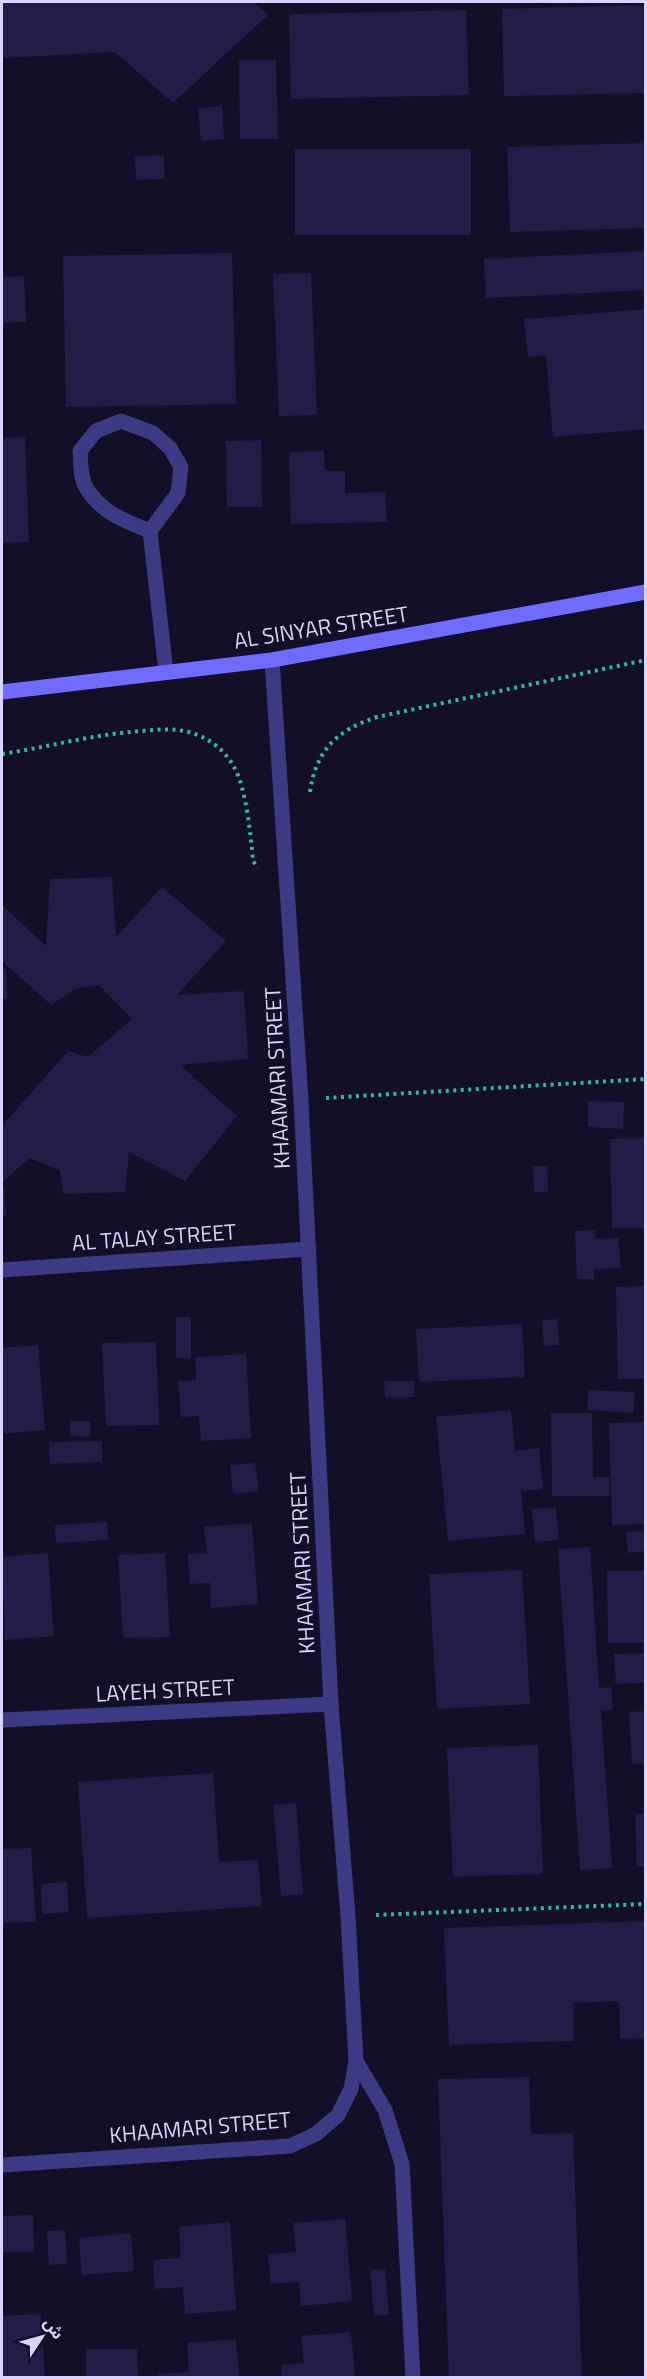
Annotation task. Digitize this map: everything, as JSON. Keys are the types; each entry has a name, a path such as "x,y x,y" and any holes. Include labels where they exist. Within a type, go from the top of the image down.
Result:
{"street":[{"path":"150,531 115,518 86,488 80,451 96,431 121,421 153,433 170,448 181,467 178,493 150,531 166,672"},
{"name":"AL SINYAR STREET","path":"2,692 272,660 645,592"},
{"name":"KHAAMARI STREET","path":"2,2165 290,2146 316,2134 338,2115 351,2090 356,2061 332,1704 301,1100 272,660"},
{"name":"AL TALAY STREET","path":"2,1270 309,1249"},
{"name":"LAYEH STREET","path":"2,1720 332,1704"},
{"path":"356,2061 385,2110 402,2164 413,2378"}],"path":[{"path":"310,803 312,776 318,760 341,733 359,723 377,717 645,660"},
{"path":"2,754 106,734 168,729 196,734 209,740 224,752 235,768 242,786 253,861 258,868 271,876 286,873"},
{"path":"301,1100 645,1079"},
{"path":"348,1917 645,1904"}],"building":[{"path":"2,2 254,2 268,15 173,103 115,52 2,58"},
{"path":"646,5 646,93 504,96 502,9"},
{"path":"466,10 469,95 291,99 289,14"},
{"path":"239,60 276,60 278,139 240,139"},
{"path":"222,106 224,139 201,141 198,108"},
{"path":"646,143 646,228 510,232 507,147"},
{"path":"295,149 471,149 471,235 295,235"},
{"path":"164,155 165,179 136,180 135,156"},
{"path":"646,251 646,290 486,298 484,259"},
{"path":"232,253 236,404 66,407 63,256"},
{"path":"311,273 317,415 279,416 273,274"},
{"path":"24,276 26,322 2,323 2,277"},
{"path":"646,309 646,429 553,437 546,355 528,357 524,319"},
{"path":"25,437 29,542 2,543 2,438"},
{"path":"261,440 262,507 227,507 226,441"},
{"path":"324,451 325,471 345,471 345,493 385,492 387,522 291,524 289,452"},
{"path":"112,877 116,937 162,887 226,941 177,995 244,991 248,1059 180,1065 237,1116 185,1181 129,1152 125,1192 63,1194 60,1170 29,1158 3,1182 2,1126 68,1051 88,1057 132,1019 99,985 75,989 51,1005 2,961 2,905 46,946 50,879"},
{"path":"2,969 6,969 7,999 2,999"},
{"path":"588,1101 624,1102 623,1129 588,1127"},
{"path":"646,1138 646,1228 612,1228 610,1139"},
{"path":"533,1166 547,1166 548,1192 534,1192"},
{"path":"2,1187 4,1187 6,1215 2,1215"},
{"path":"595,1230 595,1239 618,1238 621,1268 594,1269 594,1279 577,1279 575,1231"},
{"path":"646,1286 646,1379 618,1379 616,1287"},
{"path":"176,1317 191,1317 191,1359 176,1358"},
{"path":"557,1319 559,1345 544,1346 542,1320"},
{"path":"522,1324 525,1377 419,1382 416,1329"},
{"path":"156,1342 159,1425 106,1426 102,1343"},
{"path":"38,1345 45,1430 2,1434 2,1348"},
{"path":"246,1354 251,1438 201,1441 199,1416 181,1417 178,1381 196,1380 195,1357"},
{"path":"384,1381 414,1381 414,1397 385,1398"},
{"path":"588,1390 635,1392 633,1413 587,1410"},
{"path":"511,1410 515,1451 539,1448 543,1489 521,1491 525,1534 448,1541 436,1417"},
{"path":"551,1413 592,1413 593,1477 609,1477 609,1496 552,1496"},
{"path":"70,1421 91,1421 90,1437 70,1436"},
{"path":"646,1422 646,1524 612,1525 609,1423"},
{"path":"102,1441 102,1462 50,1464 49,1442"},
{"path":"255,1463 259,1491 233,1494 230,1465"},
{"path":"556,1507 559,1540 535,1542 532,1509"},
{"path":"107,1522 108,1540 56,1543 55,1525"},
{"path":"252,1523 258,1604 211,1608 210,1583 190,1584 188,1554 207,1553 204,1527"},
{"path":"643,1531 645,1551 628,1553 626,1532"},
{"path":"590,1547 599,1688 611,1687 613,1710 601,1710 612,1868 580,1870 558,1549"},
{"path":"48,1553 54,1636 5,1640 2,1557"},
{"path":"165,1553 170,1637 123,1638 118,1555"},
{"path":"522,1570 530,1704 437,1709 429,1574"},
{"path":"607,1571 646,1571 646,1643 608,1643"},
{"path":"646,1653 646,1683 616,1684 614,1654"},
{"path":"646,1711 646,1763 632,1764 629,1712"},
{"path":"538,1745 543,1874 453,1877 447,1748"},
{"path":"213,1773 219,1862 258,1860 262,1906 87,1918 78,1782"},
{"path":"296,1803 303,1894 281,1896 273,1805"},
{"path":"635,1814 646,1814 646,1867 637,1867"},
{"path":"31,1848 36,1922 2,1923 2,1849"},
{"path":"67,1882 69,1912 42,1914 41,1884"},
{"path":"646,1921 646,2038 620,2039 619,2001 573,2003 574,2041 449,2045 444,1928"},
{"path":"529,2077 531,2134 573,2133 582,2378 449,2378 438,2079"},
{"path":"33,2215 34,2252 2,2252 2,2216"},
{"path":"345,2219 352,2301 301,2306 299,2282 271,2284 268,2254 296,2252 293,2223"},
{"path":"230,2222 236,2310 185,2314 183,2287 155,2289 153,2260 181,2258 179,2227"},
{"path":"65,2230 67,2264 49,2265 47,2231"},
{"path":"131,2233 134,2271 82,2275 79,2238"},
{"path":"385,2269 389,2315 374,2316 370,2270"},
{"path":"41,2314 45,2378 2,2378 2,2316"},
{"path":"351,2332 355,2378 282,2378 281,2365 304,2363 301,2336"},
{"path":"236,2339 239,2378 159,2378 158,2374 189,2372 187,2343"},
{"path":"86,2349 137,2349 138,2378 86,2378"}]}
